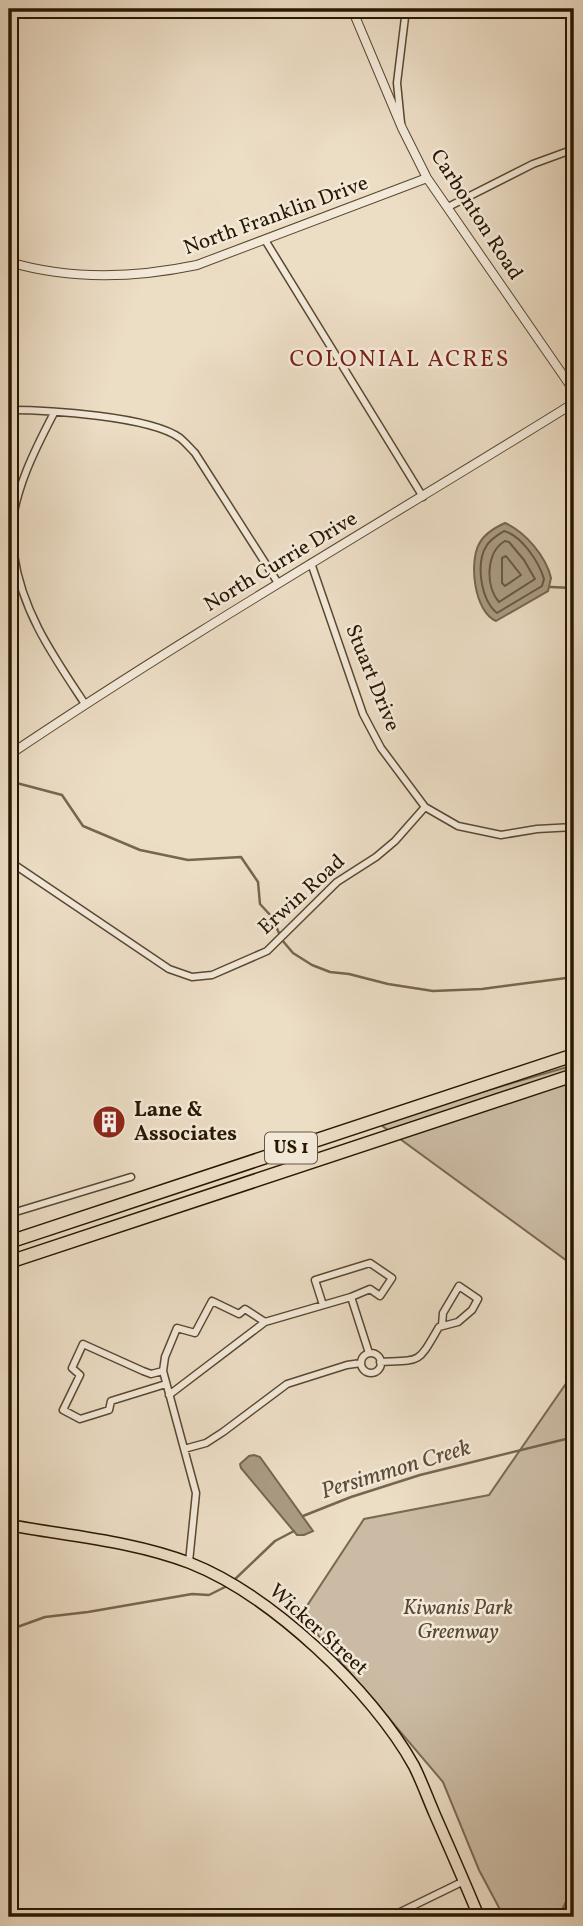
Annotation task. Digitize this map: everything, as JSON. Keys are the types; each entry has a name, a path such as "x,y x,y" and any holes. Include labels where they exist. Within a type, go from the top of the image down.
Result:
{"highway":[{"name":"US 1","path":"9,1242 574,1055"},
{"name":"US 1","path":"9,1262 574,1075"}],"main road":[{"name":"Wicker Street","path":"9,1525 118,1544 189,1562 226,1580 286,1622 351,1682 414,1766 479,1917"}],"street":[{"name":"Carbonton Road","path":"352,9 402,128 428,178 574,391"},
{"path":"402,128 397,83 406,9"},
{"path":"547,9 574,14"},
{"path":"448,207 533,164 574,149"},
{"name":"North Franklin Drive","path":"9,262 29,268 80,274 158,274 197,265 428,178"},
{"path":"265,240 423,497"},
{"name":"North Currie Drive","path":"9,755 278,583 574,403"},
{"path":"9,410 113,417 163,429 179,437 195,453 278,583"},
{"path":"54,413 34,450 20,488 10,537 17,577 29,610 43,641 85,704"},
{"name":"Stuart Drive","path":"311,563 363,714 381,748 425,807 458,826 501,835 574,827"},
{"name":"Erwin Road","path":"9,861 169,969 192,976 212,975 267,951 337,882 395,841 425,807"},
{"path":"9,1214 131,1177"},
{"path":"169,1395 265,1322 351,1297 370,1289 380,1296 392,1278 370,1263 316,1280 323,1305"},
{"path":"380,1362 415,1360 422,1357 442,1325 443,1313 459,1286 478,1299 472,1310 458,1322 442,1325"},
{"path":"351,1297 369,1353"},
{"path":"189,1562 196,1493 163,1371 165,1357 177,1328 195,1333 212,1301 239,1314 244,1310 265,1322"},
{"path":"163,1371 151,1374 83,1344 72,1368 80,1375 62,1410 80,1419 110,1410 111,1401 166,1384"},
{"path":"369,1353 376,1355 380,1362 378,1370 373,1372 365,1370 361,1363 363,1357 369,1353"},
{"path":"184,1448 205,1443 223,1432 287,1384 346,1364 361,1363"},
{"path":"390,1917 464,1881"}],"green space":[{"path":"574,1065 574,1266 381,1125 444,1103"},
{"name":"Kiwanis Park Greenway","path":"574,1372 574,1917 504,1917 479,1870 443,1782 301,1615 364,1519 489,1495"}],"water":[{"path":"505,523 520,532 534,546 545,561 551,578 548,591 496,621 489,616 478,597 474,563 481,540 490,531"},
{"path":"254,1455 260,1457 313,1531 297,1535 241,1468 240,1464"}],"waterway":[{"path":"550,587 574,588"},
{"path":"9,781 62,795 83,826 140,850 188,860 241,857 258,882 260,904 272,917 282,940 293,953 330,972 433,991 482,989 574,977"},
{"name":"Persimmon Creek","path":"303,1516 420,1475 574,1437"},
{"name":"Persimmon Creek","path":"232,1582 275,1541 294,1531"},
{"name":"Persimmon Creek","path":"9,1630 45,1617 192,1594 209,1595 227,1586"},
{"path":"559,1917 574,1885"}],"place":[{"name":"Lane & Associates","path":"109,1122"}],"district":[{"name":"COLONIAL ACRES","path":"400,360"}]}
